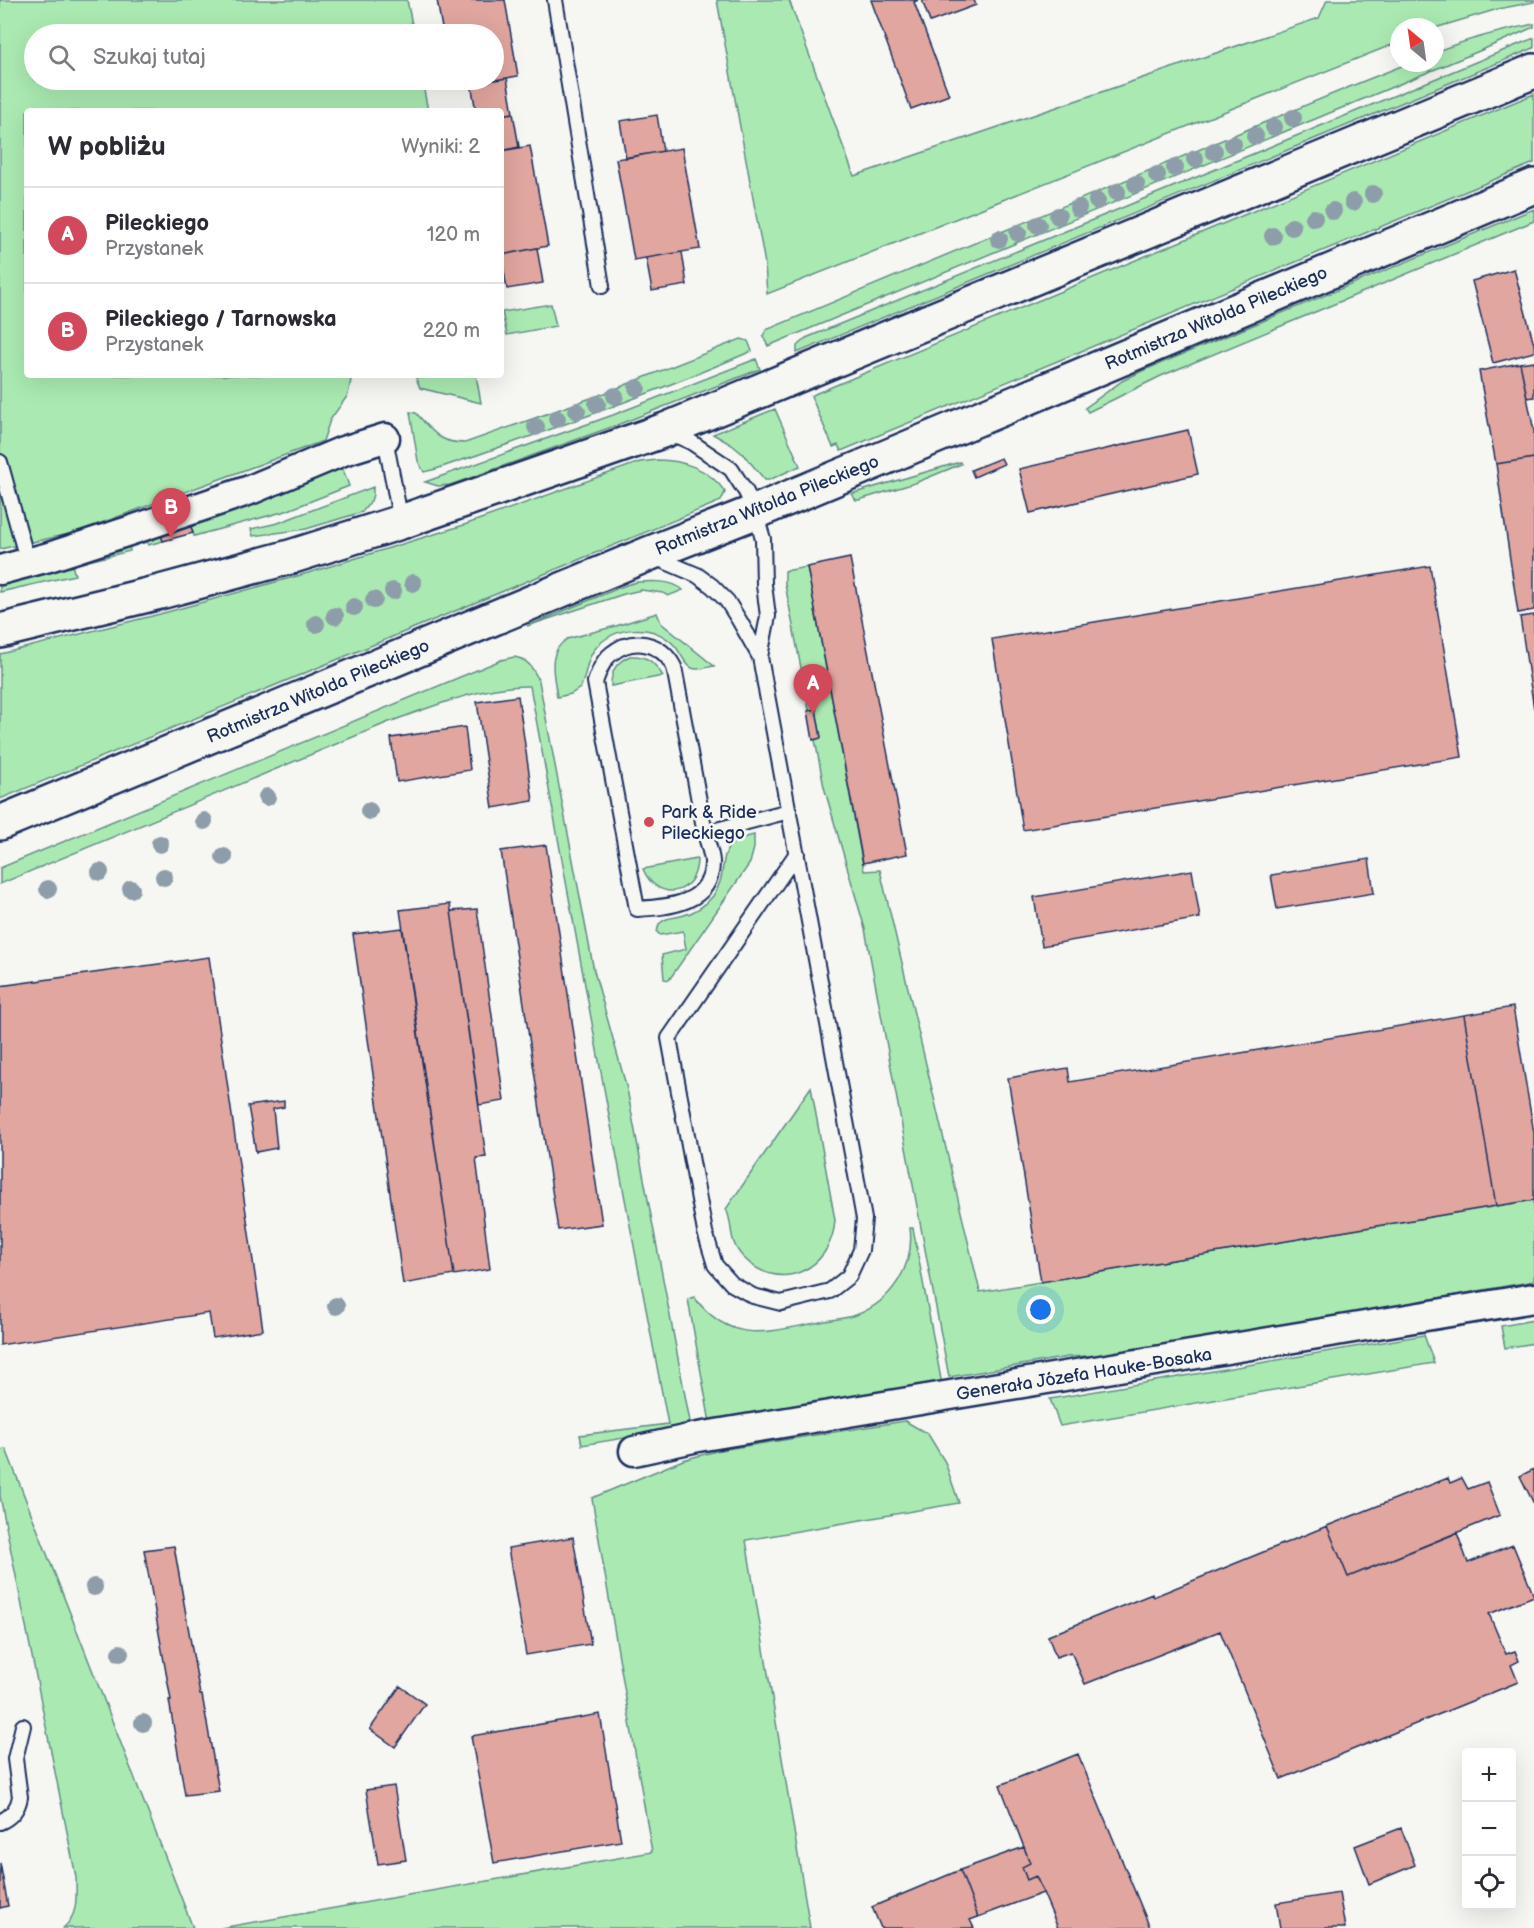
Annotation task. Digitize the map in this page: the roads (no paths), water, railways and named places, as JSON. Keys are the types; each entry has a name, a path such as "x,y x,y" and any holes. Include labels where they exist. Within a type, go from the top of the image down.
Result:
{"main road":[{"path":"0,631 290,557 401,522 665,430 1534,71"},
{"name":"Rotmistrza Witolda Pileckiego","path":"0,823 648,554 755,512 1534,186"}],"street":[{"path":"0,570 75,549 250,490 343,451 385,438"},
{"name":"Generała Józefa Hauke-Bosaka","path":"634,1451 698,1437 1534,1299"}],"lane":[{"path":"555,0 602,286"},
{"path":"665,430 692,442 731,469 746,492 755,512 763,538 764,585 768,616 760,657"},
{"path":"385,438 401,522"},
{"path":"0,462 28,563"},
{"path":"648,554 697,575 712,586 740,620 760,657 797,853 864,1219 861,1250 849,1276 830,1291 781,1303 753,1296 732,1284 715,1265 705,1232 669,1038 797,853"},
{"path":"644,643 658,649 669,657 674,667 705,833 712,861 709,876 697,895 688,901 637,909 595,682 600,667 610,654 627,644 644,643"},
{"path":"705,833 789,811"},
{"path":"0,1822 14,1813 20,1802 15,1759 23,1726"}],"place":[{"name":"Pileckiego / Tarnowska","path":"171,538"},
{"name":"Pileckiego","path":"813,714"},
{"name":"Park & Ride Pileckiego","path":"649,822"}]}
